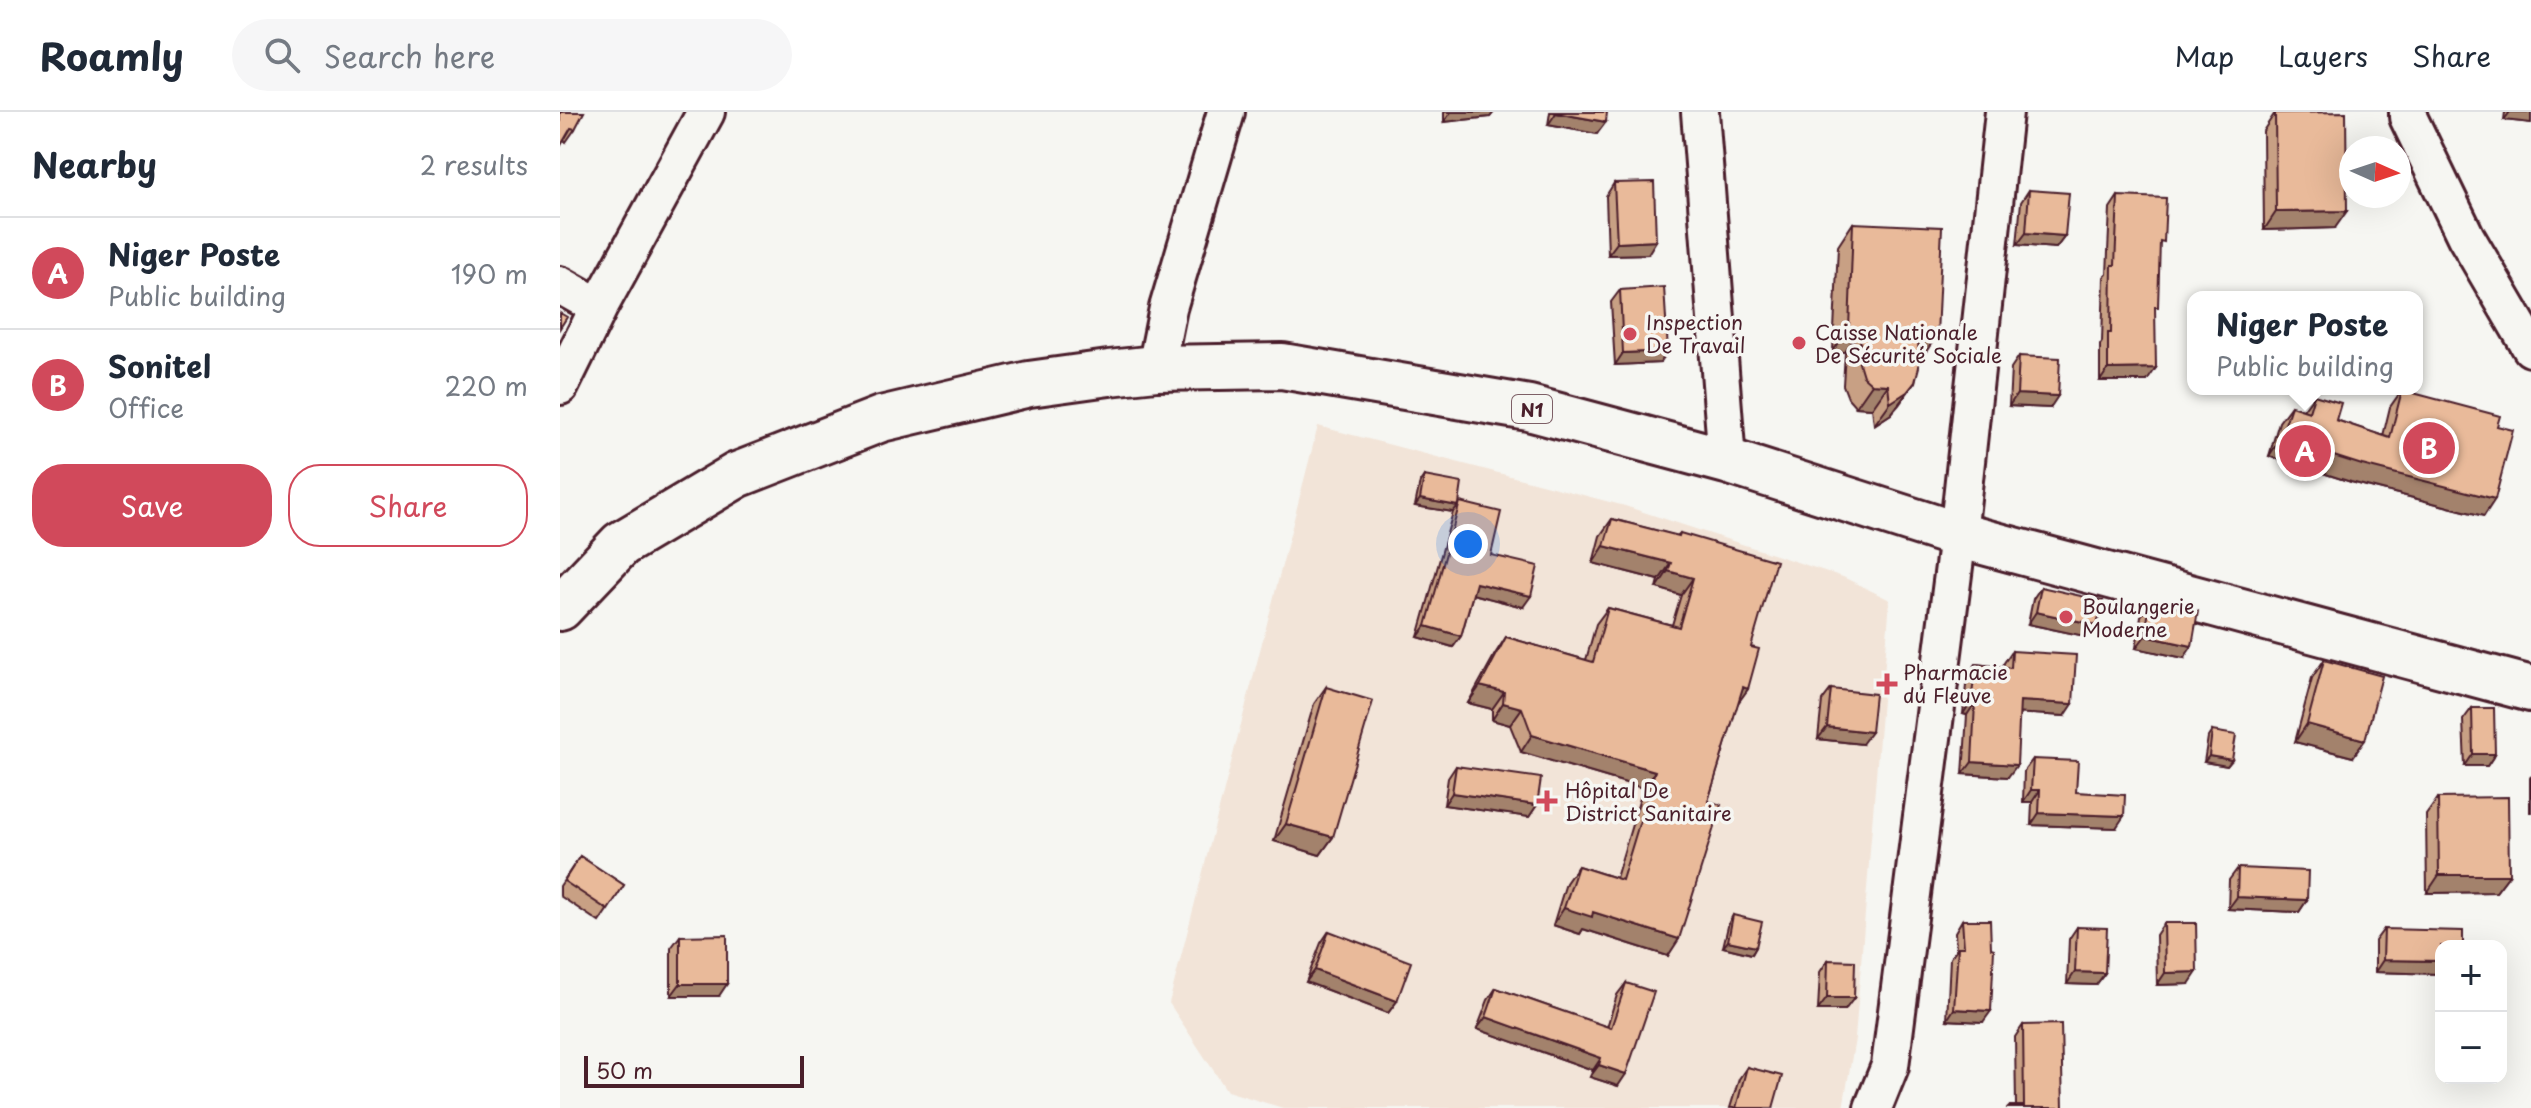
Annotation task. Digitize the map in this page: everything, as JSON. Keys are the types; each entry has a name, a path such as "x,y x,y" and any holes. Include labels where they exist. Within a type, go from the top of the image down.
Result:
{"main road":[{"name":"N1","path":"560,608 621,544 737,475 881,419 1029,384 1156,368 1282,366 1529,408 1727,461 1958,535 2531,689"}],"street":[{"path":"560,386 599,307 706,112"},
{"path":"1156,368 1168,308 1226,112"},
{"path":"1700,112 1727,461"},
{"path":"1873,1108 1890,1066 1958,535 2004,112"},
{"path":"2408,112 2466,237 2531,348"},
{"path":"560,285 599,307"}],"shaded area":[{"name":"Hôpital De District Sanitaire","path":"1318,426 1625,506 1843,577 1890,600 1855,1039 1843,1108 1283,1108 1227,1091 1169,1003"}],"building":[{"path":"560,112 584,112 560,147"},
{"path":"1607,112 1606,122 1556,113"},
{"path":"2346,112 2346,136 2339,136 2339,208 2347,208 2347,211 2276,212 2275,113"},
{"path":"1654,182 1656,241 1617,243 1614,183"},
{"path":"2029,190 2069,193 2065,236 2026,233"},
{"path":"2118,196 2166,198 2164,242 2160,241 2158,307 2155,307 2156,368 2108,369"},
{"path":"1853,223 1942,227 1937,335 1918,336 1919,367 1915,382 1907,392 1890,403 1888,385 1872,384 1863,376 1859,363 1861,329 1849,329"},
{"path":"1664,287 1668,351 1623,353 1620,290"},
{"path":"560,313 567,317 560,328"},
{"path":"2019,356 2060,358 2058,396 2017,394"},
{"path":"2314,395 2341,403 2336,420 2390,438 2401,395 2421,395 2500,416 2497,426 2513,430 2495,499 2362,465 2280,439 2291,406 2309,412"},
{"path":"1424,476 1462,483 1458,506 1420,499"},
{"path":"1460,502 1501,512 1491,555 1538,566 1531,596 1476,583 1461,636 1426,626"},
{"path":"1612,519 1679,536 1680,533 1776,561 1751,647 1759,649 1748,689 1743,687 1708,801 1721,805 1679,939 1593,912 1592,917 1564,908 1578,866 1622,880 1655,771 1532,735 1522,708 1503,703 1504,692 1480,686 1506,637 1593,662 1608,608 1679,627 1693,578 1668,571 1671,563 1604,546"},
{"path":"2041,587 2103,601 2097,625 2036,612"},
{"path":"2150,603 2198,611 2192,646 2145,636"},
{"path":"2012,651 2076,655 2073,704 2020,701 2017,765 1972,762 1975,703 1971,702 1976,664 2011,668"},
{"path":"2324,660 2382,676 2365,740 2307,724"},
{"path":"1326,687 1373,701 1333,837 1286,824"},
{"path":"1831,689 1875,694 1871,732 1827,727"},
{"path":"2472,708 2494,708 2495,754 2473,754"},
{"path":"2212,731 2236,735 2232,760 2209,756"},
{"path":"2033,759 2078,761 2076,792 2125,795 2124,816 2039,813 2040,790 2031,790"},
{"path":"1456,766 1541,778 1537,805 1452,793"},
{"path":"2508,797 2509,875 2439,875 2438,798"},
{"path":"580,856 624,885 608,910 564,881"},
{"path":"2238,868 2308,871 2307,900 2237,897"},
{"path":"1733,915 1762,922 1756,947 1728,941"},
{"path":"1962,920 1990,920 1991,948 1994,949 1991,1011 1954,1009 1958,947 1964,947"},
{"path":"2164,923 2196,923 2197,972 2165,973"},
{"path":"2077,927 2107,928 2105,973 2075,972"},
{"path":"2384,929 2463,931 2463,940 2435,940 2435,961 2383,960"},
{"path":"1329,931 1411,962 1397,1001 1315,970"},
{"path":"727,935 727,984 680,984 680,936"},
{"path":"1828,960 1855,961 1854,998 1827,998"},
{"path":"1626,983 1654,992 1626,1074 1599,1065 1601,1058 1486,1017 1496,988 1611,1028"},
{"path":"2061,1024 2063,1108 2010,1108 2024,1106 2023,1025"},
{"path":"1747,1067 1782,1076 1773,1108 1736,1108"}],"place":[{"name":"Inspection De Travail","path":"1630,334"},
{"name":"Caisse Nationale De Sécurité Sociale","path":"1799,343"},
{"name":"Sonitel","path":"2429,448"},
{"name":"Niger Poste","path":"2305,451"},
{"name":"Boulangerie Moderne","path":"2066,617"},
{"name":"Pharmacie du Fleuve","path":"1887,684"},
{"name":"Hôpital De District Sanitaire","path":"1547,801"}]}
